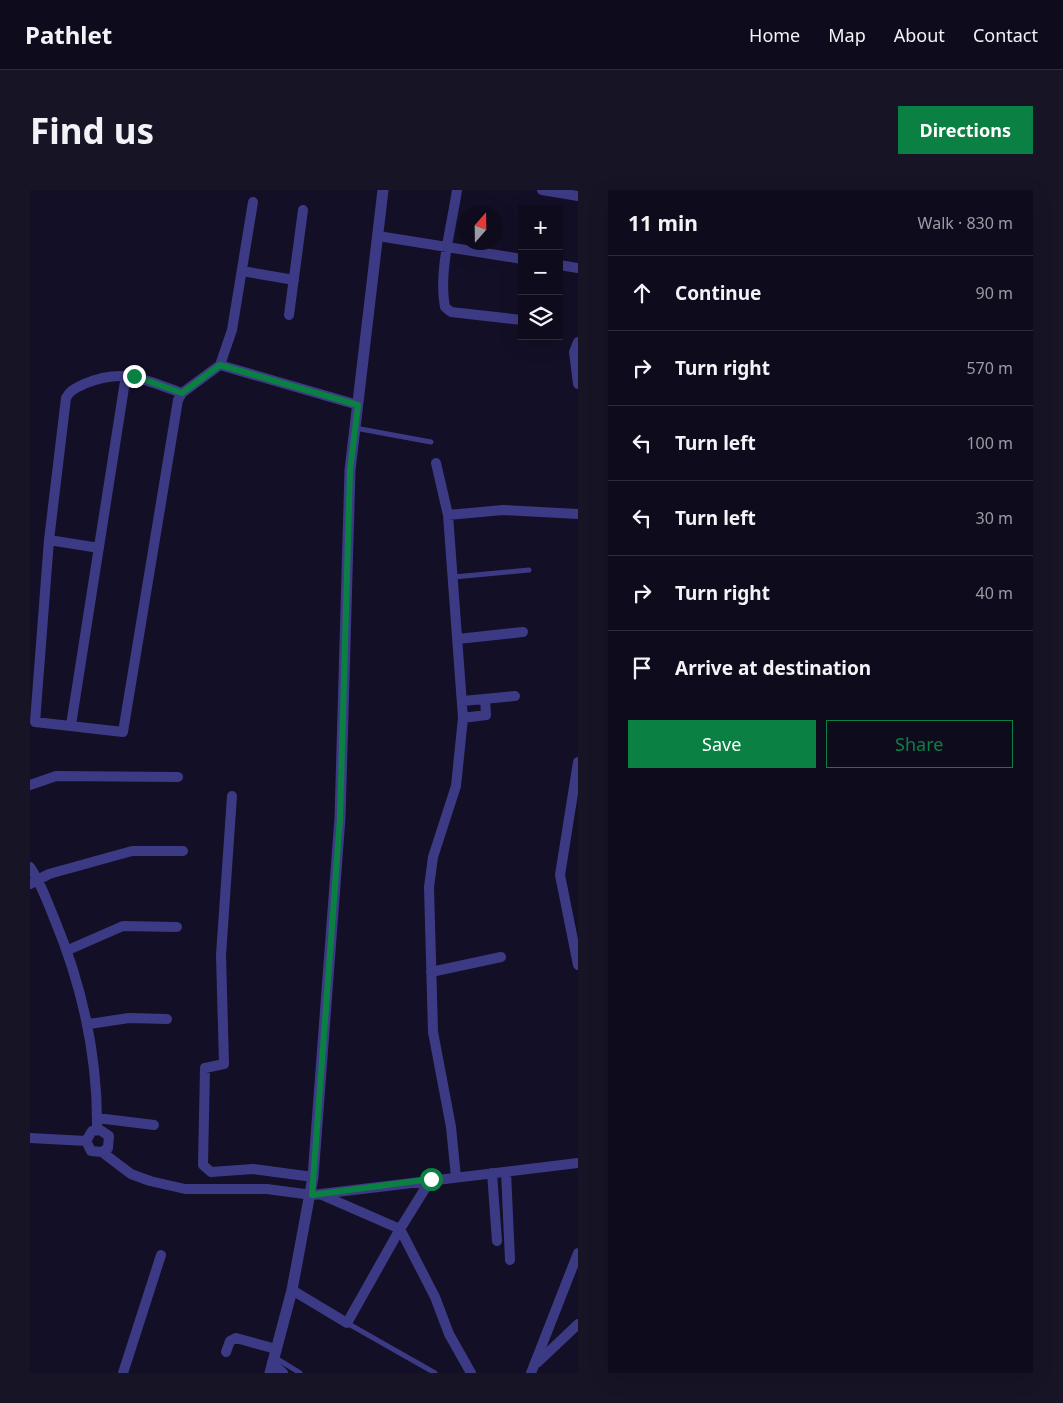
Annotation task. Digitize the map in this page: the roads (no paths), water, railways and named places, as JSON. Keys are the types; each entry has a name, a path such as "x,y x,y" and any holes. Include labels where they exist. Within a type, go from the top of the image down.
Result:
{"street":[{"path":"273,1360 316,1195 313,1177 340,818 350,470 383,190"},
{"path":"457,190 443,296 447,310 518,319"},
{"path":"542,190 578,196"},
{"path":"182,393 126,375 89,382 73,389 66,398 49,540 36,722 123,732 178,400 182,393 220,365 232,330 253,202"},
{"path":"289,315 303,210"},
{"path":"378,236 518,258"},
{"path":"563,266 578,268"},
{"path":"242,271 294,280"},
{"path":"578,342 574,352 578,384"},
{"path":"220,365 358,405"},
{"path":"71,725 126,375"},
{"path":"436,463 448,515 463,701 456,786 433,857 429,887 433,1032 451,1127 456,1176"},
{"path":"448,515 503,510 578,514"},
{"path":"49,540 99,548"},
{"path":"458,639 523,632"},
{"path":"463,701 516,696"},
{"path":"463,718 486,715 485,699"},
{"path":"578,762 560,875 578,965"},
{"path":"30,785 56,776 178,777"},
{"path":"232,796 221,955 224,1064 205,1068 203,1165 211,1172 254,1169 313,1177"},
{"path":"34,882 49,874 132,851 182,851"},
{"path":"30,867 34,882 68,950 89,1024 97,1130"},
{"path":"68,950 123,926 177,927"},
{"path":"431,972 501,958"},
{"path":"89,1024 128,1018 167,1019"},
{"path":"97,1118 154,1125"},
{"path":"102,1152 108,1148 110,1140 106,1133 97,1130 89,1134 86,1141 91,1151 102,1152 131,1174 150,1181 185,1189 268,1189 316,1195 400,1229 434,1296 449,1334 471,1373"},
{"path":"30,1138 86,1141"},
{"path":"316,1195 431,1179 578,1163"},
{"path":"506,1172 510,1260"},
{"path":"492,1173 497,1241"},
{"path":"292,1290 347,1323 400,1229 431,1179"},
{"path":"533,1370 578,1253"},
{"path":"123,1373 161,1255"},
{"path":"533,1370 578,1324"},
{"path":"226,1352 230,1341 236,1338 273,1360 283,1373"}],"lane":[{"path":"355,428 431,442"},
{"path":"454,577 528,570"},
{"path":"347,1323 435,1373"},
{"path":"273,1360 300,1373"}]}
